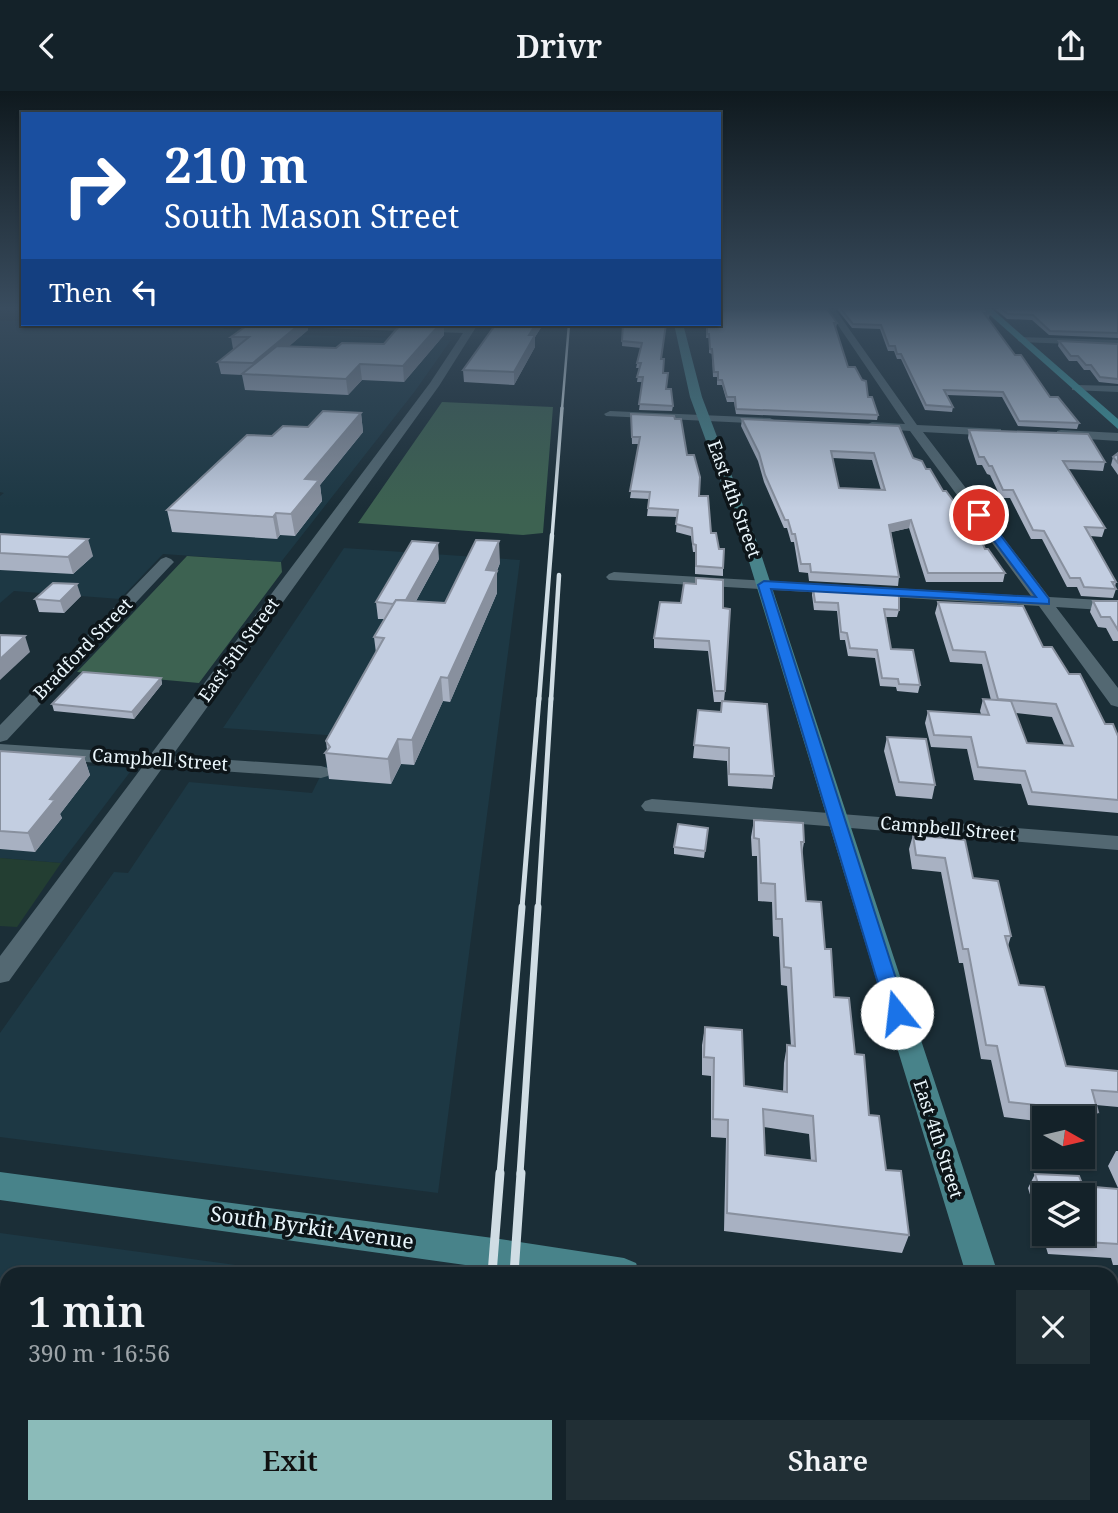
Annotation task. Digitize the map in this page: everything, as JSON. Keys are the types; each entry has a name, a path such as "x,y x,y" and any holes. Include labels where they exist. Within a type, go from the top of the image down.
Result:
{"main road":[{"path":"1062,375 1118,425"}],"street":[{"name":"East 5th Street","path":"0,974 440,375"},
{"name":"East 4th Street","path":"692,375 704,418 764,585 980,1267"},
{"path":"877,375 1118,701"},
{"path":"1076,388 1118,389"},
{"path":"610,414 781,422"},
{"path":"860,425 1013,432"},
{"path":"1048,434 1118,437"},
{"name":"Bradford Street","path":"0,736 166,562"},
{"path":"614,577 1118,606"},
{"name":"Campbell Street","path":"0,750 321,772"},
{"name":"Campbell Street","path":"652,806 1118,843"},
{"name":"South Byrkit Avenue","path":"0,1186 581,1267"}],"shaded area":[{"path":"0,375 426,375 281,562 163,554 120,599 14,591 0,603 0,496 4,493 0,492"},
{"path":"344,548 520,560 438,1193 0,1137 0,1033 114,872 128,873 189,782 312,793 340,736 223,728"},
{"path":"0,760 128,768 130,772 61,863 0,858"},
{"path":"0,1233 250,1267 0,1267"}],"green space":[{"path":"442,402 553,407 543,533 523,535 358,523"},
{"path":"187,556 281,562 282,572 199,683 77,672"},
{"path":"0,858 61,863 17,927 0,926"}],"building":[{"path":"270,375 349,375 346,379"},
{"path":"668,375 666,389 671,389 673,406 639,404 643,377 637,377"},
{"path":"718,375 860,375 866,381 868,397 872,397 878,415 736,409 735,397 727,397 722,380 718,380"},
{"path":"911,375 1035,375 1050,397 1058,397 1079,423 1019,421 1003,392 944,390 953,407 926,405"},
{"path":"1118,375 1118,379 1100,377"},
{"path":"323,411 361,413 305,479 319,480 291,514 276,513 273,517 167,510 247,435 272,436 283,426 308,427"},
{"path":"631,414 674,416 675,419 681,419 687,455 694,455 700,477 699,496 708,496 711,533 716,533 719,549 724,549 723,568 696,566 696,545 693,544 692,528 676,524 678,510 648,508 650,492 630,491 640,437 632,437"},
{"path":"742,419 899,426 913,458 922,461 926,469 930,469 943,491 946,491 979,535 985,549 988,549 1005,573 928,573 911,520 889,525 899,577 811,572 810,564 801,564 795,534 792,534 788,520 785,520 765,475 759,453","holes":["831,451 874,453 885,490 839,488"]},
{"path":"969,430 1088,434 1105,462 1063,461 1105,528 1085,527 1116,582 1112,582 1116,589 1084,587 1080,578 1070,578 1044,531 1033,530 1013,490 1003,490 992,466 989,466 984,457 979,457"},
{"path":"0,534 88,539 68,557 0,553"},
{"path":"476,540 499,541 486,570 497,571 448,678 441,677 412,740 398,739 388,759 325,753 330,747 326,741 384,638 374,637 396,600 445,603"},
{"path":"412,541 438,543 406,600 396,600 393,604 376,602"},
{"path":"696,578 723,580 723,608 730,609 725,691 715,691 709,641 654,638 660,602 681,603 684,583 696,584"},
{"path":"53,583 77,584 60,601 35,599"},
{"path":"813,588 899,593 899,610 884,609 891,649 913,650 920,685 899,684 898,679 882,678 877,650 850,648 847,633 841,632 838,603 815,602"},
{"path":"1093,601 1118,601 1118,630 1110,617 1101,617"},
{"path":"938,602 1023,606 1043,647 1052,647 1069,674 1080,674 1105,724 1113,724 1118,736 1118,800 1032,792 1025,771 978,767 971,737 934,735 928,711 989,715 983,699 1011,701 1027,743 1073,746 1056,704 998,699 985,652 953,650"},
{"path":"0,635 25,636 0,659"},
{"path":"83,672 161,678 132,712 52,704"},
{"path":"722,701 767,704 774,776 729,774 729,748 694,745 698,710 721,712"},
{"path":"887,737 926,739 935,785 899,782"},
{"path":"0,751 84,757 50,799 55,800 28,833 0,831"},
{"path":"754,820 803,823 804,842 801,842 806,901 821,902 825,949 831,949 834,997 849,998 855,1054 864,1055 869,1115 879,1116 886,1170 901,1171 909,1235 727,1213 728,1120 713,1119 714,1058 704,1057 705,1027 742,1030 744,1086 787,1092 787,1045 795,1046 791,968 784,967 782,919 776,919 775,884 761,883 759,839 754,838","holes":["763,1109 813,1116 816,1161 765,1155"]},
{"path":"678,824 708,828 705,851 674,847"},
{"path":"913,835 965,840 973,878 998,881 1011,936 1005,936 1019,985 1044,987 1066,1066 1118,1071 1118,1092 1092,1090 1098,1112 1096,1106 1045,1106 1009,1102 997,1046 986,1045 968,949 963,949 945,858 916,855"},
{"path":"1035,1174 1079,1176 1082,1183 1038,1183"},
{"path":"1095,1187 1118,1189 1118,1244 1095,1243"}],"railway":[{"path":"562,409 565,375"},
{"path":"552,537 562,408"},
{"path":"539,700 552,535"},
{"path":"551,700 559,575"},
{"path":"522,908 539,698"},
{"path":"538,908 551,698"},
{"path":"500,1174 522,907"},
{"path":"520,1174 538,907"},
{"path":"493,1267 500,1173"},
{"path":"514,1267 521,1173"}],"route":[{"path":"897,1013 764,585 1045,602 979,515"}]}
